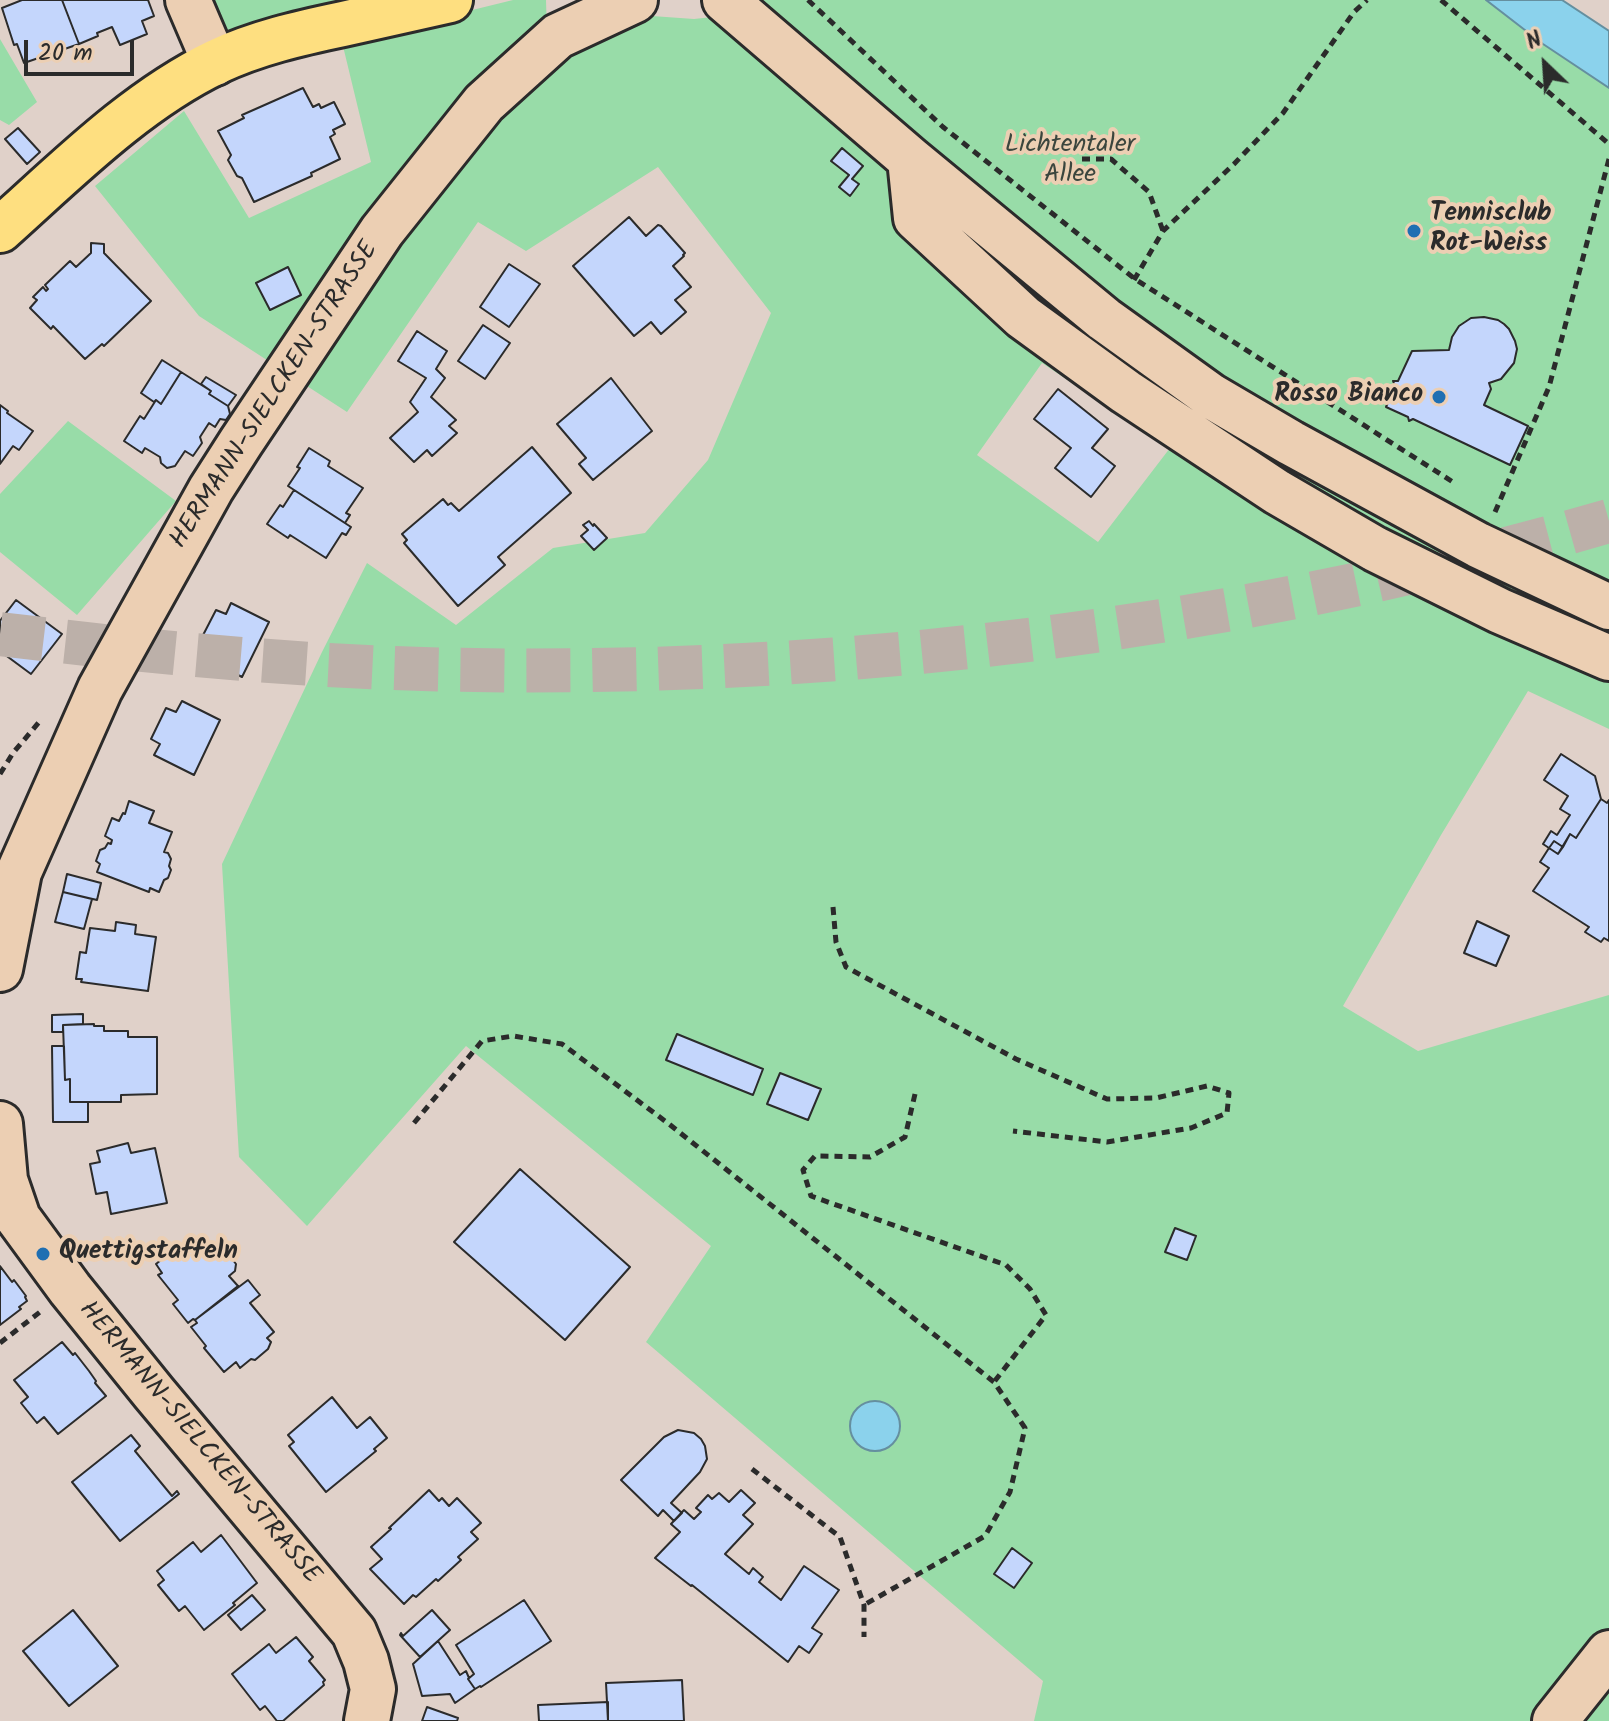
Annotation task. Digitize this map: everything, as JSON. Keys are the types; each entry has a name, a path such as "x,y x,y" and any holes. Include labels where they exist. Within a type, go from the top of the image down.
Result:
{"main road":[{"path":"0,230 92,148 146,106 215,63 286,36 450,0"}],"street":[{"path":"188,0 215,63"},
{"name":"HERMANN-SIELCKEN-STRASSE","path":"0,969 19,872 100,689 211,489 241,442 382,231 484,103 558,36 635,0"},
{"path":"725,0 910,159 1104,319 1211,396 1478,545 1609,607"},
{"path":"910,159 916,218 1023,317 1126,392 1277,492 1375,549 1500,611 1609,658"},
{"name":"HERMANN-SIELCKEN-STRASSE","path":"0,1124 5,1180 18,1218 70,1289 154,1393 354,1632 373,1689 367,1721"},
{"path":"1555,1721 1609,1653"}],"path":[{"path":"808,0 943,127 1135,279 1457,484"},
{"path":"1104,319 1135,279 1163,231 1283,113 1354,12 1367,0"},
{"path":"1441,0 1609,144"},
{"path":"1082,159 1111,159 1149,192 1163,231"},
{"path":"1483,501 1497,509 1549,387 1609,159"},
{"path":"833,907 836,942 846,967 1016,1059 1107,1099 1156,1098 1207,1086 1229,1093 1227,1113 1191,1128 1107,1142 1013,1131"},
{"path":"414,1123 482,1041 513,1036 562,1044 669,1124 994,1382 1025,1428 1010,1492 985,1536 864,1605"},
{"path":"915,1094 905,1137 870,1157 815,1156 803,1170 811,1196 1006,1265 1030,1289 1046,1315 994,1382"},
{"path":"0,1343 70,1289"},
{"path":"752,1469 840,1537 864,1605 864,1637"}],"green space":[{"path":"188,0 450,0 215,63"},
{"name":"Lichtentaler Allee","path":"513,0 546,0 547,34 411,179 439,199 494,113 564,51 638,15 694,19 740,14 725,0 1486,0 1543,44 1609,88 1609,729 1528,691 1343,1006 1418,1051 1609,995 1609,1721 1034,1721 1043,1681 646,1342 711,1246 466,1046 307,1226 239,1157 222,864 367,563 456,625 553,548 645,533 708,460 771,313 658,167 526,251 478,222 347,412 199,316 95,186 184,111 249,218 371,162 342,42","holes":["1042,363 1170,448 1098,542 977,455"]},
{"path":"0,39 37,102 9,125 0,120"},
{"path":"68,421 176,501 77,615 0,552 0,494"}],"water":[{"path":"1486,0 1562,0 1609,31 1609,88 1543,44"},
{"path":"875,1401 892,1409 900,1426 892,1443 875,1451 858,1443 850,1426 858,1409"}],"building":[{"path":"22,0 62,0 79,44 24,63 17,44 14,45 2,8"},
{"path":"62,0 148,0 154,16 142,21 147,34 120,45 112,27 79,44"},
{"path":"303,88 313,107 319,104 321,108 334,102 345,124 333,130 335,134 330,137 340,159 311,173 312,176 254,202 242,178 237,176 228,160 231,155 218,131 244,118 242,115"},
{"path":"18,128 40,152 27,164 5,139"},
{"path":"842,148 863,166 852,179 859,184 850,196 839,187 849,175 831,161"},
{"path":"629,217 646,236 658,225 661,226 685,253 673,266 691,287 675,300 686,312 661,334 651,322 634,336 573,266"},
{"path":"91,243 104,244 104,253 151,301 104,346 102,344 85,359 53,326 51,329 30,308 37,300 33,297 43,287 46,291 45,285 70,261 76,267 91,253"},
{"path":"509,264 540,284 509,327 480,307"},
{"path":"288,267 301,295 270,310 256,283"},
{"name":"Rosso Bianco","path":"1484,317 1504,324 1517,349 1514,363 1501,379 1489,383 1491,389 1484,405 1528,426 1510,465 1413,419 1409,421 1408,417 1386,407 1395,386 1393,381 1398,381 1412,351 1449,350 1459,326 1471,318"},
{"path":"483,325 510,343 485,379 458,361"},
{"path":"417,331 447,351 436,369 445,378 431,397 456,420 449,426 457,433 432,456 427,450 414,462 390,438 418,412 410,402 426,378 398,361"},
{"path":"162,360 181,372 161,404 141,393"},
{"path":"181,372 211,391 209,394 228,406 230,414 226,420 220,419 215,427 209,423 200,437 202,443 193,456 185,451 175,466 167,468 160,457 145,448 142,453 124,441 140,416 144,419 156,400 161,404"},
{"path":"206,377 236,395 228,406 209,394 211,391 201,384"},
{"path":"611,378 652,431 593,480 579,464 586,458 557,424"},
{"path":"1058,389 1108,429 1092,448 1115,466 1091,497 1055,468 1071,448 1034,419"},
{"path":"0,405 33,431 19,450 13,446 0,464"},
{"path":"532,447 571,493 498,557 505,565 458,606 404,543 407,540 402,534 443,499 459,511"},
{"path":"309,448 330,461 328,466 363,488 346,513 350,515 345,523 288,486"},
{"path":"294,490 351,527 346,535 342,533 326,558 267,524"},
{"path":"589,521 607,538 594,550 581,536 588,530 583,525"},
{"path":"16,600 62,634 31,674 0,651 0,621"},
{"path":"231,603 269,622 242,677 203,657 209,646 200,641 216,610 226,614"},
{"path":"182,701 220,720 194,775 154,755 160,744 151,739 166,708 176,712"},
{"path":"1561,754 1595,776 1601,799 1576,838 1570,834 1563,847 1554,841 1549,848 1543,844 1551,831 1557,835 1570,815 1560,809 1568,796 1544,780"},
{"path":"1601,799 1607,803 1609,800 1609,941 1604,938 1601,942 1585,932 1589,927 1533,891 1549,868 1540,862 1549,848 1558,854 1570,834 1576,838"},
{"path":"129,801 154,811 149,823 172,832 164,852 171,859 171,870 159,892 150,888 149,892 97,872 100,864 96,861 100,850 111,844 112,840 105,836 112,818 119,821"},
{"path":"1554,841 1563,847 1558,854 1549,848"},
{"path":"67,874 101,883 97,900 63,892"},
{"path":"63,892 92,899 84,929 55,922"},
{"path":"1477,921 1509,936 1496,966 1464,953"},
{"path":"116,922 136,925 135,934 156,937 148,991 76,979 80,952 86,953 90,928 115,931"},
{"path":"83,1014 83,1024 63,1025 63,1032 52,1032 52,1015"},
{"path":"63,1025 104,1026 104,1031 128,1031 128,1037 157,1037 157,1094 121,1095 121,1102 70,1102 70,1079 65,1080"},
{"path":"677,1034 763,1069 753,1095 666,1060"},
{"path":"52,1046 64,1046 65,1080 70,1079 70,1102 88,1102 88,1122 53,1122"},
{"path":"780,1073 821,1089 808,1120 767,1104"},
{"path":"128,1143 131,1153 155,1148 167,1203 111,1214 107,1192 96,1194 90,1164 100,1162 97,1151"},
{"path":"520,1169 630,1267 565,1340 454,1242"},
{"path":"1175,1228 1196,1236 1187,1260 1165,1252"},
{"path":"203,1241 210,1250 218,1244 236,1264 235,1271 229,1276 238,1286 188,1323 173,1304 178,1300 158,1275 162,1273 156,1264 176,1248 183,1256"},
{"path":"0,1266 12,1282 14,1280 27,1301 0,1325"},
{"path":"248,1280 260,1295 250,1303 274,1332 267,1338 271,1342 268,1349 255,1360 251,1359 240,1368 236,1362 224,1372 191,1327 197,1323 195,1320"},
{"path":"62,1342 73,1355 75,1353 106,1396 58,1434 44,1417 37,1423 21,1403 28,1397 14,1380"},
{"path":"332,1397 357,1428 370,1417 387,1438 374,1449 376,1451 326,1492 289,1446 294,1442 288,1435"},
{"path":"678,1430 694,1433 701,1439 707,1459 700,1472 671,1503 682,1513 674,1521 663,1510 658,1516 621,1480 664,1437"},
{"path":"131,1435 140,1446 135,1451 172,1496 177,1491 179,1494 120,1541 72,1482"},
{"path":"429,1490 449,1506 457,1498 481,1523 471,1532 478,1539 438,1581 436,1579 404,1604 370,1569 382,1559 371,1547"},
{"path":"741,1490 755,1503 743,1515 753,1524 725,1554 749,1574 753,1568 763,1577 759,1582 781,1600 804,1566 839,1590 812,1628 822,1634 809,1653 799,1646 788,1662 655,1558 680,1532 671,1524 684,1510 694,1519 701,1512 696,1508 708,1495 712,1499 719,1493 729,1502"},
{"path":"221,1535 257,1583 204,1630 185,1606 179,1611 158,1585 164,1580 157,1571 193,1542 201,1552"},
{"path":"1012,1548 1032,1563 1014,1588 994,1574"},
{"path":"252,1595 265,1610 241,1630 228,1615"},
{"path":"524,1600 551,1641 475,1689 468,1679 474,1674 456,1645"},
{"path":"73,1610 118,1666 69,1706 23,1651"},
{"path":"432,1610 450,1630 420,1657 400,1635 403,1636"},
{"path":"296,1637 313,1657 309,1661 325,1680 324,1685 283,1721 277,1721 265,1706 260,1710 232,1674 269,1644 276,1653"},
{"path":"438,1641 460,1675 466,1671 475,1689 455,1703 450,1694 422,1696 413,1664"},
{"path":"682,1680 684,1721 608,1721 606,1683"},
{"path":"608,1702 608,1721 539,1721 538,1705"},
{"path":"427,1707 458,1718 457,1721 422,1721"}],"tunnel":[{"path":"0,634 211,656 423,669 573,670 723,666 872,656 1022,641 1170,620 1464,560 1609,521"}],"place":[{"name":"Tennisclub Rot-Weiss","path":"1414,231"},
{"name":"Rosso Bianco","path":"1439,397"},
{"name":"Quettigstaffeln","path":"43,1254"}]}
